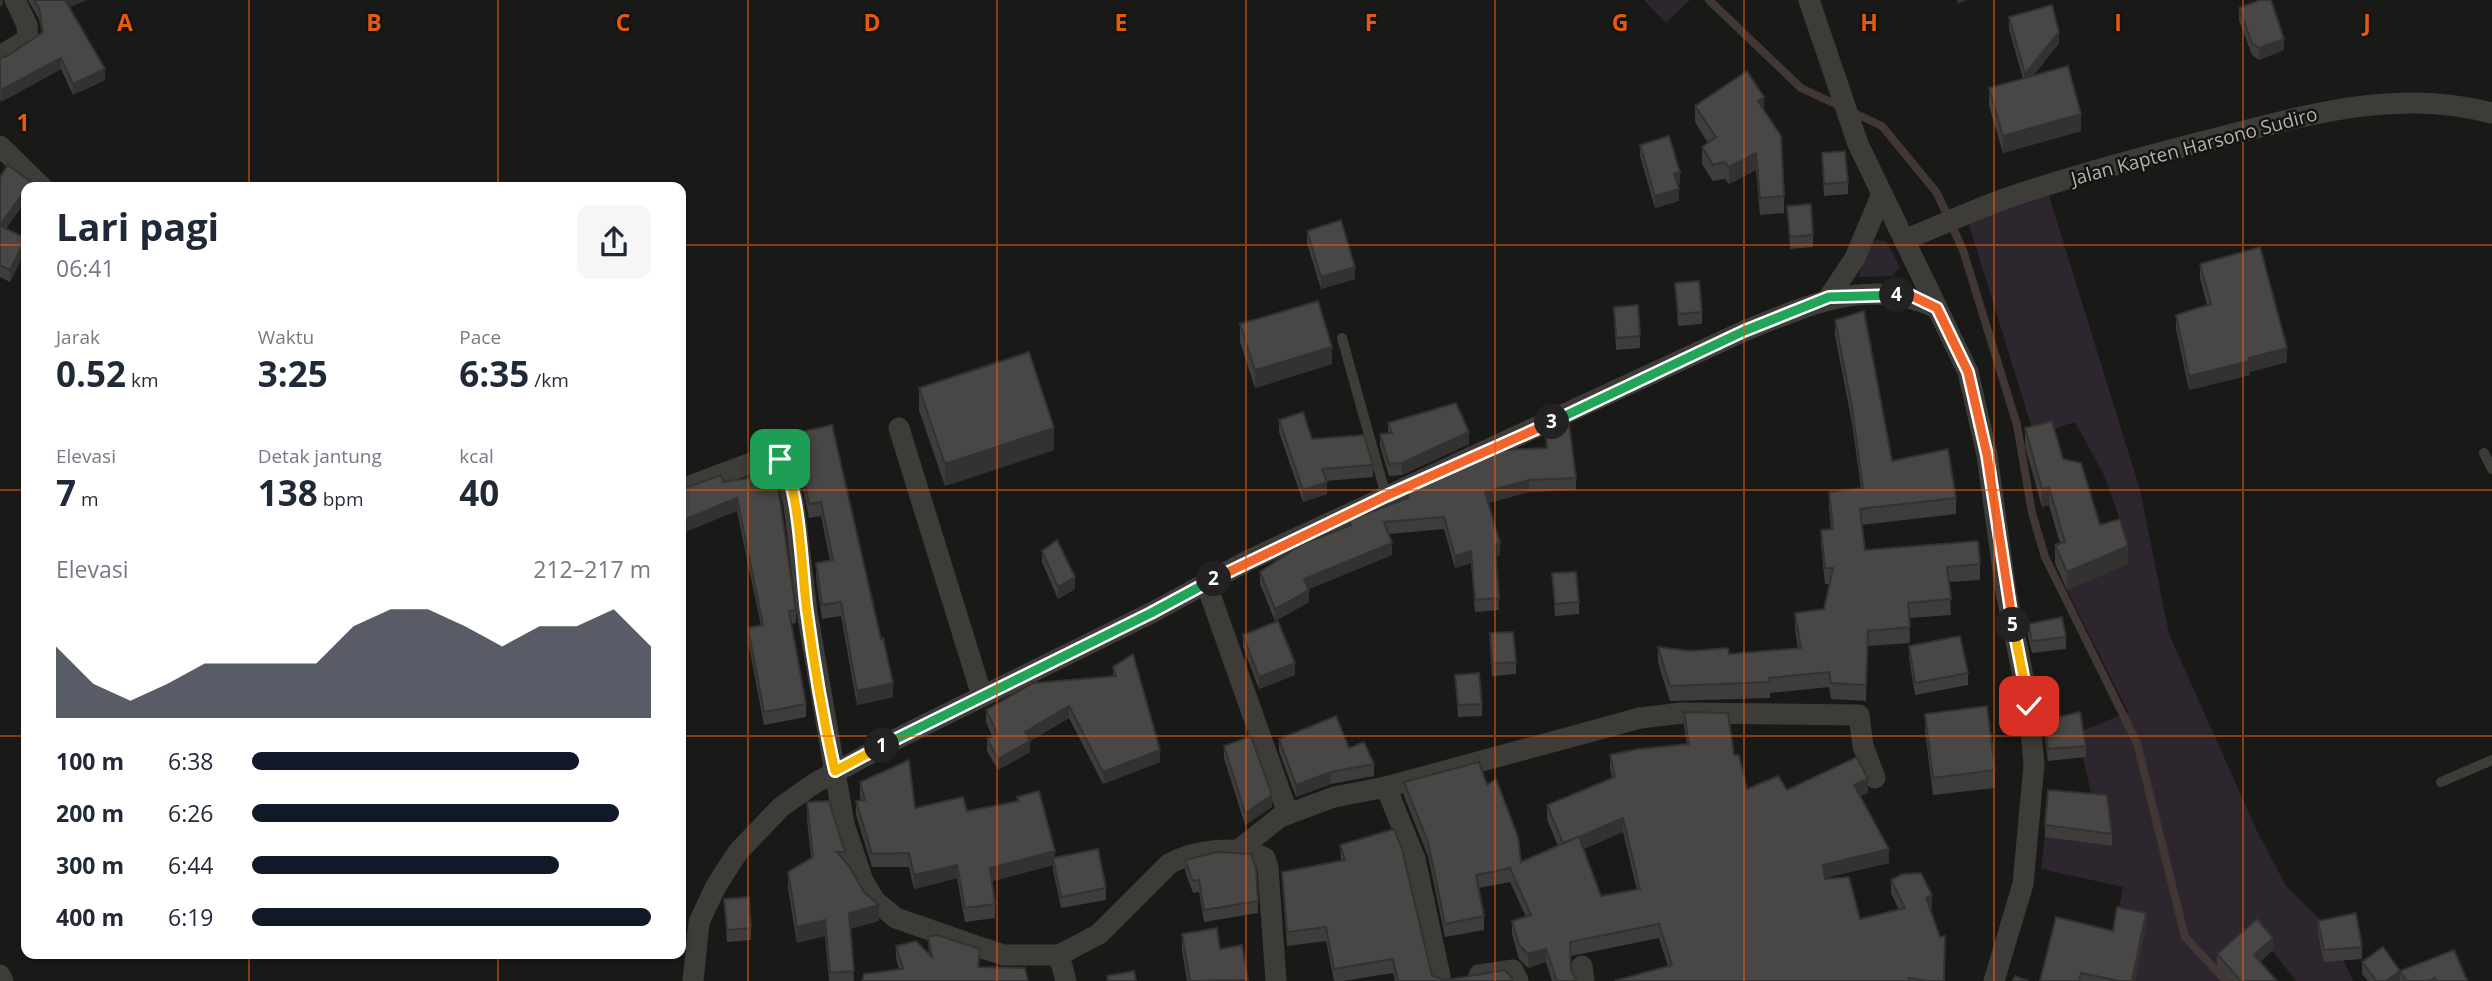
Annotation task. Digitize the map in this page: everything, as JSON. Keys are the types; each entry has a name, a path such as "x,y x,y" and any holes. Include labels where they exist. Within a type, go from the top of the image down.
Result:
{"street":[{"path":"0,56 28,39 27,25 15,0"},
{"path":"1809,0 1858,144 1968,372 1979,413 2007,592 2029,706 2035,765 2023,884 1994,981"},
{"name":"Jalan Kapten Harsono Sudiro","path":"1904,240 2036,189 2180,147 2349,105 2398,101 2471,107 2492,113"},
{"path":"0,146 37,182"},
{"path":"1829,297 1855,258 1881,196"},
{"path":"693,981 699,922 705,904 738,852 781,807 835,771 1206,583 1386,496 1507,443 1744,331 1829,297 1910,295 1937,308"},
{"path":"899,428 982,696"},
{"path":"686,487 768,457 777,457 786,466 794,505 824,723 844,824 863,881 884,910 944,936 1004,954 1059,955 1099,934 1169,864 1194,853 1236,852 1264,857 1268,864 1276,981"},
{"path":"1206,583 1288,814"},
{"path":"1236,852 1271,822 1334,797 1386,787 1640,718 1682,713 1859,715 1863,746 1875,778"},
{"path":"1386,787 1415,859 1442,981 1510,970 1515,971 1518,981"},
{"path":"1059,955 1066,981"},
{"path":"0,975 3,981"}],"lane":[{"path":"1342,338 1386,496"},
{"path":"2484,453 2492,469"},
{"path":"2441,782 2492,760"}],"shaded area":[{"path":"1644,0 1690,0 1666,23"},
{"path":"2046,186 2140,490 2169,634 2257,831 2286,886 2328,927 2353,981 2296,981 2257,931 2231,981 2135,981 2117,919 2123,887 2041,869 2045,837 2112,846 2094,805 2077,733 2128,712 2067,590 2120,520 2104,475 2075,422 2034,435 1966,215"},
{"path":"1886,241 1900,267 1892,276 1858,277 1872,242"}],"building":[{"path":"34,0 65,0 105,69 73,84 61,58 1,90 0,58 43,32 39,8"},
{"path":"2260,0 2271,0 2284,39 2259,48 2252,43 2239,8"},
{"path":"2052,5 2059,32 2025,74 2009,17"},
{"path":"2068,66 2081,114 2003,136 1989,88"},
{"path":"1747,71 1764,97 1758,101 1781,136 1784,196 1760,198 1756,153 1729,167 1725,162 1713,165 1702,147 1716,137 1695,106"},
{"path":"1669,136 1680,172 1674,174 1679,189 1655,196 1640,145"},
{"path":"1845,151 1848,182 1824,184 1822,153"},
{"path":"8,165 31,182 21,182 21,196 0,225 0,177"},
{"path":"1811,204 1813,235 1790,237 1787,206"},
{"path":"1341,220 1355,267 1321,277 1307,231"},
{"path":"0,226 21,236 21,248 10,270 0,265"},
{"path":"2260,247 2287,348 2249,358 2250,361 2189,376 2176,315 2211,304 2200,264"},
{"path":"1699,281 1702,312 1678,314 1675,283"},
{"path":"1318,301 1332,347 1255,370 1240,324"},
{"path":"1638,305 1640,336 1616,338 1614,307"},
{"path":"1864,311 1892,461 1948,449 1956,498 1860,509 1865,550 1978,541 1980,564 1947,567 1951,599 1908,603 1910,627 1868,631 1866,685 1831,683 1829,672 1769,678 1770,682 1670,686 1658,647 1690,651 1728,648 1729,654 1801,648 1795,613 1824,609 1833,568 1825,568 1821,530 1833,529 1829,492 1863,488 1852,407 1835,320"},
{"path":"1029,352 1054,428 945,464 919,388"},
{"path":"1456,403 1469,432 1402,463 1389,464 1380,434 1392,433 1388,423"},
{"path":"1303,412 1312,439 1364,435 1373,465 1322,469 1327,482 1303,490 1279,420"},
{"path":"1568,415 1576,478 1529,480 1485,492 1500,543 1495,544 1499,598 1475,600 1471,551 1455,556 1444,517 1384,522 1392,543 1304,579 1309,590 1275,609 1260,572 1300,545 1351,525 1349,520 1408,498 1407,489 1483,454 1501,450 1547,448 1545,426"},
{"path":"2052,421 2063,459 2081,463 2100,525 2120,519 2128,546 2067,572 2055,545 2065,542 2049,487 2042,489 2025,428"},
{"path":"832,425 893,683 857,691 841,602 822,605 816,563 833,560 821,502 809,504 798,449 791,434"},
{"path":"776,474 796,610 789,611 806,704 764,712 748,628 763,625 737,498 686,519 686,488 721,475 723,482"},
{"path":"1057,540 1075,577 1058,587 1042,551"},
{"path":"1576,572 1579,602 1555,604 1552,573"},
{"path":"2062,617 2066,637 2032,641 2028,624"},
{"path":"1278,621 1295,663 1259,677 1243,635"},
{"path":"1513,632 1516,662 1492,664 1490,633"},
{"path":"1960,636 1968,673 1915,683 1909,646"},
{"path":"1133,654 1160,750 1103,772 1069,706 1025,732 1030,741 998,759 987,739 997,733 986,710 1033,683 1116,676 1113,667"},
{"path":"1479,673 1482,704 1458,705 1455,675"},
{"path":"1987,706 1995,770 1933,778 1925,714"},
{"path":"1684,712 1728,713 1734,755 1739,755 1747,789 1778,776 1787,790 1857,757 1868,779 1854,785 1889,849 1823,865 1825,879 1849,877 1860,919 1905,908 1891,880 1902,874 1921,873 1932,895 1926,898 1940,937 1945,936 1944,981 1909,978 1909,981 1614,981 1672,965 1659,924 1570,942 1571,969 1576,981 1557,981 1546,949 1528,954 1519,945 1512,921 1531,915 1510,868 1476,875 1484,916 1445,924 1428,842 1404,782 1479,762 1487,785 1496,779 1518,837 1521,862 1578,837 1563,843 1547,805 1615,777 1610,755 1689,744","holes":["1623,818 1640,889 1601,896 1579,837"]},
{"path":"2080,712 2086,746 2048,749 2044,720"},
{"path":"1336,716 1349,748 1364,742 1374,764 1331,772 1296,785 1279,739"},
{"path":"1251,736 1272,795 1245,813 1224,746"},
{"path":"909,760 915,808 963,797 967,811 1019,801 1017,797 1039,791 1055,851 990,868 995,904 965,908 957,865 914,875 909,853 872,854 856,801 865,800 860,782"},
{"path":"2048,790 2107,795 2112,834 2045,825"},
{"path":"829,801 845,852 837,852 849,866 864,892 879,905 849,913 854,971 830,973 825,920 797,927 788,872 813,857 807,802"},
{"path":"1394,829 1402,849 1432,976 1446,980 1505,970 1512,981 1398,981 1393,959 1334,969 1326,927 1287,932 1282,872 1345,860 1340,845"},
{"path":"1098,849 1106,888 1061,897 1053,858"},
{"path":"1217,852 1251,854 1256,869 1258,901 1204,910 1199,880 1193,881 1185,860"},
{"path":"749,897 751,928 727,930 724,899"},
{"path":"2117,907 2146,913 2132,981 2081,973 2079,981 2040,981 2056,917 2113,931"},
{"path":"2356,913 2362,947 2324,950 2318,921"},
{"path":"2257,919 2273,938 2254,955 2277,981 2241,981 2217,954"},
{"path":"1217,928 1220,949 1242,945 1248,980 1190,981 1182,934"},
{"path":"937,935 980,949 978,967 1025,968 1028,981 862,981 864,974 903,969 896,946 916,941 932,957 928,937"},
{"path":"2383,947 2400,971 2386,981 2377,981 2362,962"},
{"path":"2454,950 2467,980 2465,981 2436,981 2435,978 2429,981 2406,981 2400,971"},
{"path":"1134,971 1136,981 1108,981 1107,976"},
{"path":"2015,976 2028,981 2013,981"}],"waterway":[{"path":"1709,0 1801,88 1882,126 1937,193 1963,250 2017,425 2032,513 2045,557 2137,743 2185,937 2226,981"}],"route":[{"path":"780,459 786,466 794,505 824,723 835,771 1151,613 1249,560 1507,443 1744,331 1829,297 1910,295 1937,308 1968,372 1987,455 2007,592 2029,706"}]}
